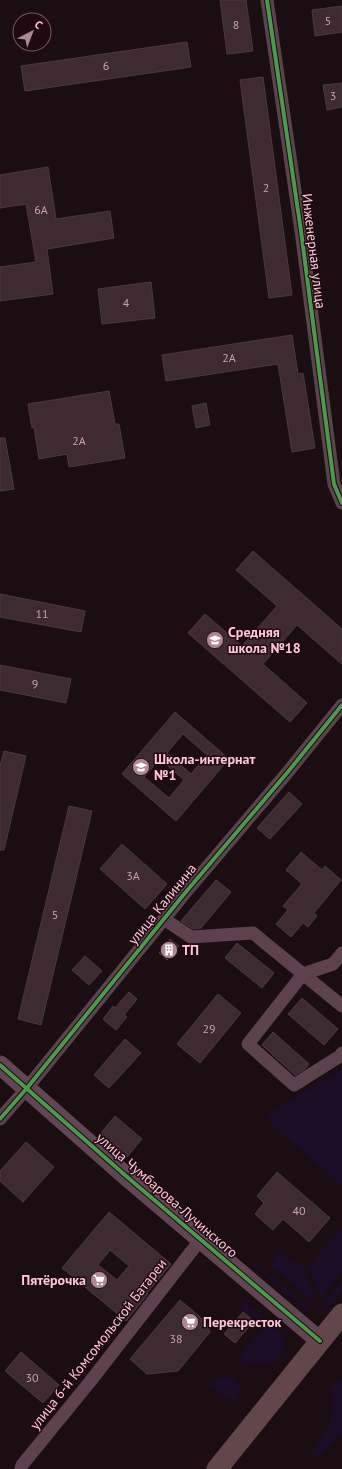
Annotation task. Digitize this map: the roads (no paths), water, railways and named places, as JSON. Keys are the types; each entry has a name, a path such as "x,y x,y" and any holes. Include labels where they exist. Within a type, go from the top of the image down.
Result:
{"main road":[{"path":"217,1469 342,1314"}],"street":[{"name":"Инженерная улица","path":"267,0 301,231 334,484 342,503"},
{"name":"улица Калинина","path":"0,1119 27,1088 237,830 287,773 342,705"},
{"path":"164,919 192,937 254,933 342,1006"},
{"path":"342,953 333,964 303,974 248,1044 294,1085 340,1056 342,1053"},
{"name":"улица Чумбарова-Лучинского","path":"0,1065 201,1240 320,1341"},
{"name":"улица 6-й Комсомольской Батареи","path":"21,1469 22,1465 89,1383 201,1240"}],"place":[{"name":"Средняя школа №18","path":"215,640"},
{"name":"Школа-интернат №1","path":"141,767"},
{"name":"ТП","path":"169,950"},
{"name":"Пятёрочка","path":"99,1280"},
{"name":"Перекресток","path":"190,1322"}]}
